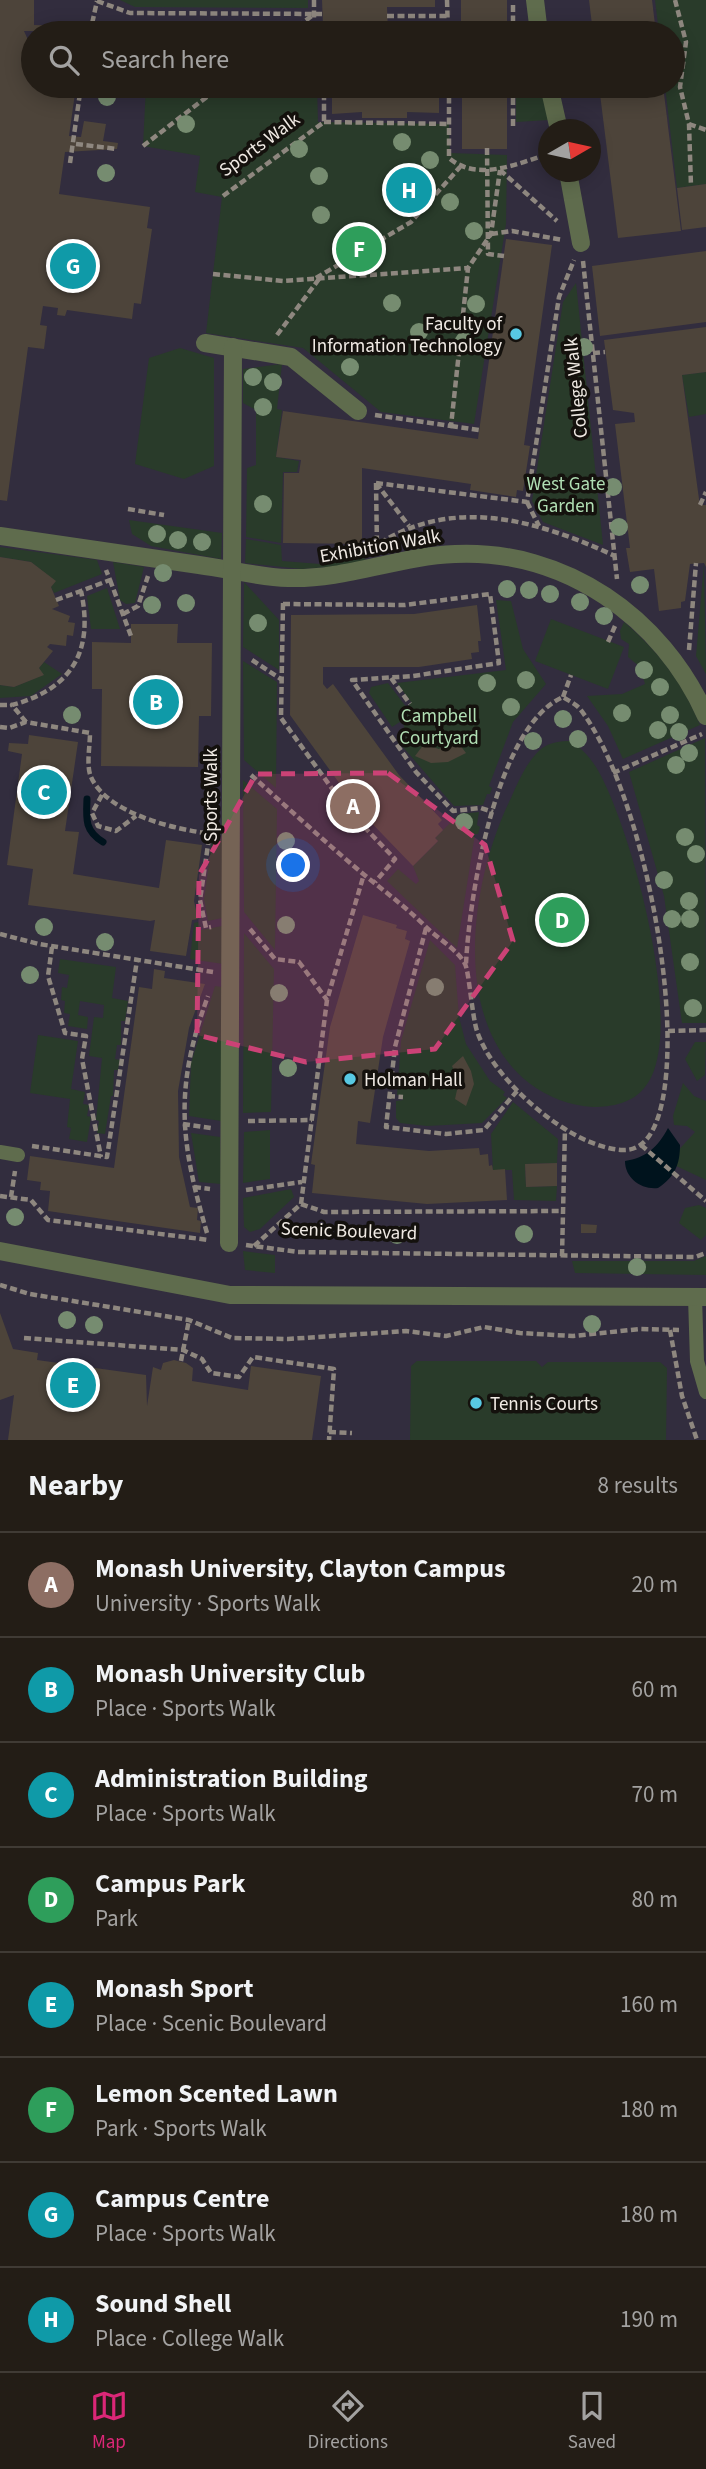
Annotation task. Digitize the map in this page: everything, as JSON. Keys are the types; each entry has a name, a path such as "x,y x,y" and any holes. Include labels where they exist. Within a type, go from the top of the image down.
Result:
{"street":[{"path":"535,0 538,21"},
{"path":"552,98 556,119"},
{"path":"570,182 581,243"},
{"path":"205,343 291,356 358,411"},
{"name":"Sports Walk","path":"229,1242 233,348"},
{"name":"Exhibition Walk","path":"0,536 283,578 335,576 457,554 530,562 561,573 614,600 651,632 677,664 705,713"},
{"path":"0,1251 230,1295 700,1297"}],"lane":[{"path":"0,1152 18,1155"},
{"path":"700,1297 696,1330 697,1361 706,1392"}],"path":[{"path":"93,21 97,0 130,13 322,14"},
{"path":"314,0 314,21"},
{"path":"447,0 447,21"},
{"path":"513,0 513,21"},
{"path":"675,0 680,21"},
{"path":"305,21 313,15"},
{"path":"387,16 447,16"},
{"path":"70,163 79,98"},
{"path":"143,146 205,98"},
{"name":"Sports Walk","path":"223,196 324,122 324,98"},
{"path":"449,98 449,158 460,167 500,170 538,157"},
{"path":"513,98 513,126"},
{"path":"683,98 689,124 691,186"},
{"path":"324,122 449,124"},
{"path":"689,124 706,130"},
{"path":"76,144 117,149"},
{"path":"487,148 488,254 504,256"},
{"path":"264,353 316,279 411,222 460,167"},
{"path":"451,426 468,268 491,234 500,170"},
{"path":"500,170 581,243"},
{"path":"491,234 512,231 581,243"},
{"path":"540,527 527,502 559,296 581,243"},
{"name":"College Walk","path":"581,243 618,583 614,600"},
{"path":"213,274 283,281 468,268"},
{"path":"593,353 605,352"},
{"path":"382,416 479,430"},
{"path":"376,483 527,502"},
{"path":"376,483 409,526"},
{"path":"376,483 377,568"},
{"path":"700,505 706,490"},
{"path":"128,509 163,515"},
{"path":"377,545 409,526 478,517 540,527 615,556"},
{"path":"100,551 131,636"},
{"path":"123,614 138,606 155,559"},
{"path":"677,664 689,650 696,564"},
{"path":"283,578 281,718 346,808 395,859 375,882"},
{"path":"56,600 110,580"},
{"path":"0,715 1,705 12,705 43,694 62,681 75,663 85,641 87,618 81,591"},
{"path":"283,604 405,605 490,594 499,663 390,678 352,680 416,772 453,811 481,808 493,812"},
{"path":"231,646 281,678"},
{"path":"563,698 571,675"},
{"path":"390,678 410,704"},
{"path":"563,698 579,706 613,773 630,819 653,906 667,993 665,1093 655,1129 641,1144 625,1150 598,1144 565,1128 517,1091 494,1065 481,1042 471,1008 466,964 474,876 503,779 534,720 547,704 563,698"},
{"path":"12,705 26,722"},
{"path":"0,727 9,728 26,722 90,733 90,775 102,794 136,816 209,833 231,835"},
{"path":"613,773 706,732"},
{"path":"231,758 364,874 405,905 466,964"},
{"path":"102,794 92,813 98,826 116,831 136,816"},
{"path":"206,928 200,900 209,833"},
{"path":"254,1246 301,1204 327,1000 364,874"},
{"path":"232,907 275,959 299,962 327,1000"},
{"path":"426,928 397,1035 386,1127 446,1134 484,1130 517,1091"},
{"path":"0,934 52,947 217,972 193,1038 186,1074 183,1124 194,1189 209,1240"},
{"path":"52,947 48,976 65,1033 86,1036 82,1059 101,1157"},
{"path":"11,1198 19,1144 107,1157 137,960"},
{"path":"668,1031 706,1030"},
{"path":"388,1096 402,1097"},
{"path":"183,1124 229,1126 312,1120"},
{"path":"562,1256 565,1128"},
{"path":"641,1144 706,1201"},
{"path":"230,1192 302,1182"},
{"name":"Scenic Boulevard","path":"0,1196 32,1200 48,1220 299,1252 695,1257 706,1253"},
{"path":"301,1204 324,1212 562,1211"},
{"path":"0,1286 30,1294 189,1320 232,1338 288,1339 406,1331 446,1336 484,1327 573,1336 640,1329 696,1330"},
{"path":"181,1362 189,1320"},
{"path":"670,1329 682,1396 697,1440"},
{"path":"24,1338 183,1350 202,1359 211,1373 239,1377 253,1357 334,1369 329,1440"},
{"path":"329,1432 352,1433"}],"highlighted area":[{"path":"388,773 485,845 513,941 435,1049 306,1062 197,1035 199,875 256,774"}],"shaded area":[{"path":"0,0 706,0 706,1440 0,1440"}],"green space":[{"path":"120,0 308,0 308,8 135,7"},
{"path":"655,0 706,0 706,184 677,188 666,98 685,98 685,21 658,21"},
{"path":"145,98 317,98 318,122 449,124 450,153 507,155 506,224 474,424 381,412 303,348 206,333 222,197 195,192 200,156 143,146"},
{"path":"516,98 544,98 549,119 516,122"},
{"name":"West Gate Garden","path":"576,283 603,545 543,522 532,501 563,302"},
{"path":"180,348 214,358 214,466 184,479 135,464 149,358"},
{"path":"282,364 277,409 282,410 276,457 299,461 297,472 283,472 281,543 246,537 247,468 256,465 256,410 243,403 243,369"},
{"path":"706,372 706,414 689,417 682,375"},
{"path":"129,520 222,533 221,559 151,546 132,534"},
{"path":"246,539 281,545 282,561 320,564 365,558 366,564 302,569 245,563"},
{"path":"0,547 97,560 102,574 54,593 51,587 55,581 31,562 0,557"},
{"path":"113,562 144,567 135,603 126,604 120,600"},
{"path":"704,563 706,674 696,656"},
{"path":"244,582 279,620 279,670 243,647"},
{"path":"107,588 120,629 91,629 87,596"},
{"name":"Campbell Courtyard","path":"496,600 511,601 523,649 546,684 513,722 489,786 492,788 490,794 487,794 483,805 454,806 402,746 406,741 403,720 392,727 369,693 371,687 388,683 407,708 411,702 397,683 506,670"},
{"path":"551,619 624,647 608,689 535,661"},
{"path":"624,622 648,644 668,669 686,695 700,725 623,759 608,726 587,696 622,694 645,684 640,667 628,657 629,644 621,639 620,631"},
{"path":"243,661 277,682 276,788 244,760"},
{"path":"44,662 62,674 31,696 0,698 0,685 14,687 43,675 39,668"},
{"path":"705,738 706,1023 682,1023 664,896 629,772"},
{"path":"571,741 596,767 610,794 638,878 658,977 661,1022 657,1060 645,1087 622,1103 600,1107 576,1105 560,1100 529,1083 504,1056 487,1023 478,986 475,947 478,907 497,831 531,759 548,745"},
{"path":"243,780 277,809 275,950 244,912"},
{"path":"479,812 477,825 480,827 478,834 475,834 457,948 387,881 398,869 416,884 419,881 413,866 438,841 435,838 459,814"},
{"path":"223,840 222,918 208,921 204,899 212,841"},
{"path":"198,922 201,930 222,926 223,964 190,959 194,923"},
{"path":"244,933 274,969 271,1112 243,1113"},
{"path":"430,940 455,965 459,1017 466,1044 490,1081 505,1092 503,1095 507,1098 482,1123 427,1126 400,1123 396,1118 396,1101 403,1100 402,1096 397,1095 401,1041"},
{"path":"60,959 116,967 112,998 128,1001 125,1021 121,1021 121,1045 117,1045 115,1059 120,1060 118,1070 114,1070 113,1096 105,1134 97,1133 99,1121 96,1120 102,1058 89,1056 94,1017 103,1018 104,1005 80,1001 78,1015 88,1017 87,1029 68,1026 70,1014 64,1013 65,1001 61,1000 62,987 67,988 69,975 58,973"},
{"path":"215,986 222,987 221,1121 189,1116 191,1063"},
{"path":"38,1035 78,1041 71,1089 85,1092 83,1104 89,1105 87,1116 91,1117 87,1142 69,1139 71,1128 67,1127 70,1099 30,1093"},
{"path":"695,1042 706,1042 705,1075 697,1081 685,1059"},
{"path":"683,1083 694,1096 706,1101 706,1180 674,1165 674,1155 695,1132 687,1126 674,1125 673,1116"},
{"path":"513,1102 558,1139 557,1163 525,1164 526,1187 557,1186 556,1201 514,1200 512,1170 493,1170 491,1134"},
{"path":"270,1130 270,1179 243,1183 244,1132"},
{"path":"191,1133 220,1137 221,1184 199,1182"},
{"path":"291,1189 294,1197 260,1229 250,1232 244,1227 243,1198"},
{"path":"699,1205 706,1208 706,1235 701,1240 679,1223 685,1208"},
{"path":"243,1251 275,1255 275,1273 245,1270"},
{"path":"706,1256 706,1275 575,1273 572,1261 694,1261"},
{"path":"417,1361 536,1361 542,1367 548,1362 660,1362 667,1368 666,1440 410,1440 411,1366"}],"water":[{"path":"668,1128 680,1145 675,1170 658,1188 640,1185 631,1178 625,1161 651,1150"}],"building":[{"path":"0,0 34,0 34,21 21,21 21,98 74,98 69,136 81,137 84,121 106,124 103,141 118,143 117,149 65,152 59,194 150,207 147,228 152,229 141,304 134,303 132,319 67,310 65,316 57,315 58,308 43,306 40,325 47,326 44,349 28,347 7,501 0,500"},
{"path":"322,0 435,0 435,7 387,7 388,21 323,21"},
{"path":"461,0 507,0 507,21 461,21"},
{"path":"589,0 652,0 655,21 592,21"},
{"path":"332,98 439,98 439,113 407,112 407,118 362,118 362,112 332,114"},
{"path":"462,98 507,98 507,149 462,149"},
{"path":"600,98 664,98 681,231 618,238"},
{"path":"415,169 421,179 410,200 392,172"},
{"path":"706,184 706,227 682,230 677,188"},
{"name":"Faculty of Information Technology","path":"506,239 552,245 524,445 530,446 523,491 517,490 516,497 470,490 471,484 362,468 362,544 283,543 284,473 299,473 301,460 276,457 283,411 478,439"},
{"path":"706,251 706,322 600,336 592,266"},
{"path":"706,327 706,372 682,375 700,505 706,505 706,567 704,563 690,564 685,601 681,602 681,608 659,611 654,569 630,572 626,548 630,548 615,424 635,422 634,413 613,410 604,340"},
{"path":"0,557 31,562 56,581 51,587 59,606 52,609 70,616 68,622 75,623 73,636 67,635 66,646 50,644 47,647 53,651 39,668 44,675 14,687 0,685"},
{"path":"477,605 481,641 478,641 479,652 471,653 472,659 419,667 323,667 323,684 327,689 333,684 399,775 442,820 438,824 443,830 435,838 438,841 413,866 358,809 290,715 291,615 414,614"},
{"path":"131,624 178,624 177,643 212,643 211,716 199,716 198,767 101,766 102,689 92,689 92,642 131,643"},
{"path":"29,735 78,742 65,831 79,832 73,874 159,888 166,840 202,845 194,901 198,919 192,920 186,956 150,951 155,920 28,905 33,869 7,865 22,754 8,751 9,743 28,744"},
{"path":"457,741 466,753 448,762 431,763 415,756 424,744 439,749"},
{"name":"Holman Hall","path":"363,915 397,925 396,928 407,931 405,939 410,941 383,1037 370,1123 358,1121 356,1144 429,1151 479,1148 480,1155 488,1154 489,1166 492,1165 493,1170 505,1169 507,1200 427,1204 312,1193 315,1165 311,1164 330,1027"},
{"path":"154,969 165,971 164,978 205,984 189,1028 178,1091 179,1157 190,1207 198,1208 200,1233 48,1211 50,1191 40,1190 41,1182 27,1180 30,1156 114,1168 139,987 152,989"},
{"path":"463,1056 474,1084 466,1106 455,1099 459,1081 452,1066"},
{"path":"557,1163 557,1186 526,1187 525,1164"},
{"path":"581,1224 597,1225 596,1233 581,1233"},
{"path":"0,1313 13,1349 38,1353 37,1360 146,1375 147,1406 153,1367 161,1370 163,1363 174,1360 193,1368 192,1381 248,1390 251,1366 321,1376 312,1440 8,1440 14,1395 0,1400"}],"waterway":[{"path":"87,799 88,824 93,834 103,842"}],"place":[{"name":"Sound Shell","path":"409,190"},
{"name":"Lemon Scented Lawn","path":"359,249"},
{"name":"Campus Centre","path":"73,266"},
{"name":"Faculty of Information Technology","path":"516,334"},
{"name":"Monash University Club","path":"156,702"},
{"name":"Administration Building","path":"44,792"},
{"name":"Monash University, Clayton Campus","path":"353,806"},
{"name":"Campus Park","path":"562,920"},
{"name":"Holman Hall","path":"350,1079"},
{"name":"Monash Sport","path":"73,1385"},
{"name":"Tennis Courts","path":"476,1403"}]}
